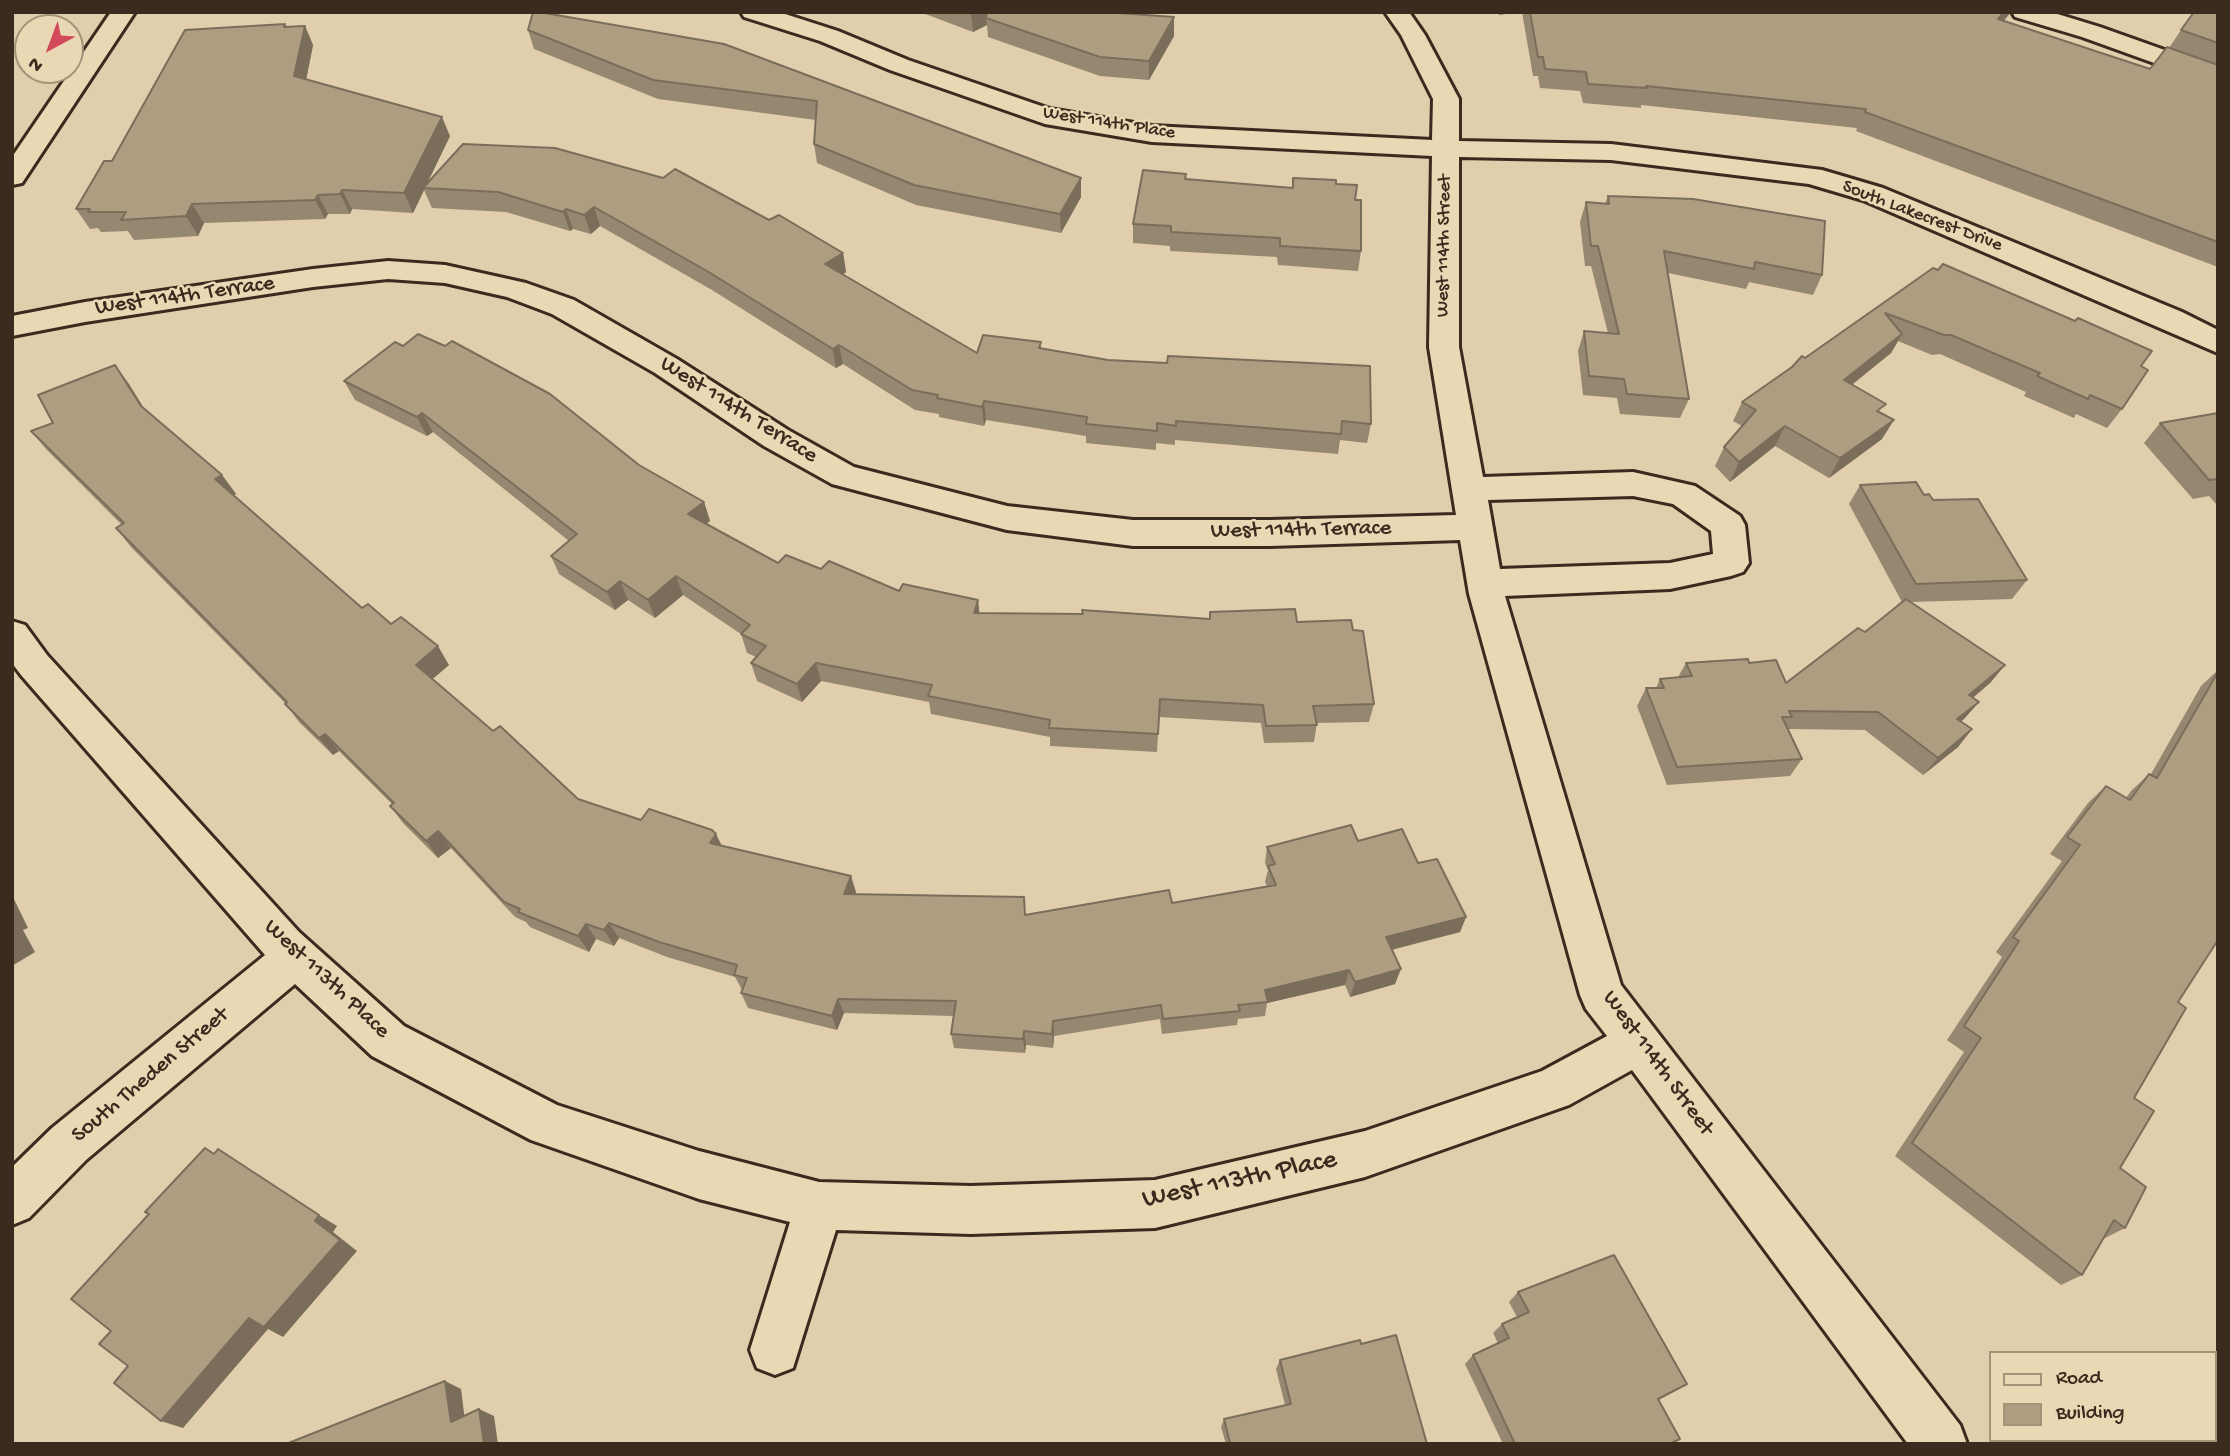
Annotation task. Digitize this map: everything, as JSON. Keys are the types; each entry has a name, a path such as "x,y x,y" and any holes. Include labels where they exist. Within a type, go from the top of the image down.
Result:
{"street":[{"path":"12,177 123,12"},
{"name":"West 114th Place","path":"753,12 829,36 899,65 1045,116 1153,134 1464,149"},
{"name":"West 114th Street","path":"1397,12 1413,35 1446,99 1464,149 1444,347 1489,603 1602,995 1941,1444"},
{"path":"2024,12 2218,78"},
{"path":"2091,33 2107,12"},
{"name":"South Lakecrest Drive","path":"1464,149 1611,152 1812,176 1873,194 2171,319 2218,344"},
{"name":"West 114th Terrace","path":"12,326 85,312 326,277 388,270 445,274 515,290 563,307 666,366 776,438 844,476 1007,518 1133,533 1270,533 1476,527"},
{"path":"1470,489 1633,484 1683,494 1728,525 1731,563 1670,576 1486,583"},
{"name":"West 113th Place","path":"12,635 34,665 295,957 388,1041 547,1124 699,1175 819,1206 971,1210 1155,1204 1365,1154 1553,1089 1638,1043"},
{"name":"South Theden Street","path":"12,1201 68,1144 295,957"},
{"path":"775,1350 819,1206"}],"building":[{"path":"533,12 724,44 1081,178 1060,214 914,185 814,144 817,101 653,80 528,30"},
{"path":"987,12 1105,12 1174,17 1149,61 1100,57 986,18"},
{"path":"1530,12 2004,12 1998,19 2150,69 2167,47 2218,65 2218,242 1865,112 1866,109 1646,86 1647,88 1588,84 1586,72 1545,69 1543,57 1538,57"},
{"path":"2194,12 2218,12 2218,43 2181,30"},
{"path":"285,24 284,27 305,26 294,76 442,117 404,193 342,190 340,194 318,195 315,200 192,204 186,216 121,220 126,212 88,212 90,209 76,209 104,161 112,161 185,30"},
{"path":"463,144 555,148 663,178 675,169 769,220 779,215 843,253 825,264 977,353 983,335 1041,342 1039,348 1108,360 1167,363 1168,356 1370,366 1371,424 1342,421 1341,434 1176,421 1176,426 1157,423 1157,431 1086,424 1087,417 984,401 982,407 937,398 938,395 912,390 839,345 833,349 707,271 594,207 584,215 566,209 563,212 498,192 423,188"},
{"path":"1143,170 1186,174 1185,179 1293,188 1293,178 1336,180 1336,184 1357,185 1355,200 1361,200 1361,251 1280,246 1280,238 1171,232 1171,226 1133,224"},
{"path":"1608,196 1693,199 1825,221 1822,275 1755,262 1754,269 1664,251 1689,399 1627,394 1624,379 1589,376 1584,331 1619,334 1598,246 1591,246 1586,202 1609,204"},
{"path":"1943,264 2152,351 2141,366 2148,370 2122,409 2090,395 2088,399 2037,376 2040,373 1951,335 1944,335 1885,313 1902,334 1844,380 1886,404 1877,411 1894,420 1840,458 1785,426 1739,462 1724,447 1756,410 1742,402 1792,367 1802,356 1805,358 1933,268 1938,270"},
{"path":"418,334 445,346 452,341 550,394 639,465 704,502 688,514 778,563 786,555 821,569 829,561 899,591 903,584 978,600 974,613 1083,614 1082,610 1210,619 1210,612 1295,609 1297,622 1351,620 1353,630 1363,631 1374,704 1313,706 1317,725 1266,726 1263,705 1160,699 1158,734 1049,728 1050,720 928,696 932,685 816,663 797,684 751,663 766,646 741,634 750,625 676,576 648,600 620,581 607,592 551,556 577,534 422,413 417,417 344,381 395,342 403,346"},
{"path":"115,365 141,406 222,475 215,479 362,608 368,604 391,624 401,617 438,646 416,665 493,731 500,726 578,799 641,820 649,809 712,830 716,834 710,843 851,876 844,894 1024,897 1025,915 1169,890 1172,903 1276,885 1268,866 1275,864 1267,847 1351,825 1358,841 1402,829 1418,863 1437,859 1466,917 1386,937 1401,969 1355,982 1349,970 1265,990 1268,1002 1238,1005 1240,1011 1163,1019 1161,1005 1053,1021 1052,1034 1024,1031 1023,1039 951,1034 956,1001 838,999 832,1016 741,993 747,978 734,975 737,965 659,942 609,923 604,930 586,924 578,936 518,912 520,909 504,902 438,831 426,841 390,806 394,803 325,734 319,738 116,528 124,523 31,431 53,423 38,395"},
{"path":"2218,413 2218,479 2209,480 2160,423"},
{"path":"1916,482 1924,495 1929,494 1933,500 1978,499 2027,580 1916,584 1860,485"},
{"path":"1906,599 2005,665 1969,695 1979,702 1957,719 1972,729 1938,758 1878,712 1789,711 1792,717 1782,717 1802,759 1677,767 1646,688 1664,688 1660,679 1692,676 1686,663 1748,659 1749,663 1776,660 1786,683 1858,628 1865,632"},
{"path":"2218,672 2218,940 2178,1002 2186,1008 2134,1098 2154,1111 2120,1168 2146,1187 2125,1228 2114,1220 2082,1275 1912,1143 1981,1038 1964,1026 2019,941 2013,937 2080,845 2067,837 2106,786 2130,800 2149,774 2157,778"},
{"path":"205,1148 214,1154 218,1149 319,1215 315,1221 340,1240 264,1327 249,1318 161,1421 114,1383 128,1366 99,1344 111,1331 71,1299 149,1214 145,1212"},
{"path":"1614,1255 1687,1384 1658,1399 1680,1439 1669,1444 1515,1444 1473,1355 1509,1338 1502,1324 1529,1312 1518,1292"},
{"path":"1396,1335 1427,1444 1228,1444 1230,1443 1224,1419 1291,1404 1280,1360 1360,1340 1361,1344"},
{"path":"445,1381 451,1422 479,1409 484,1444 286,1444"}]}
